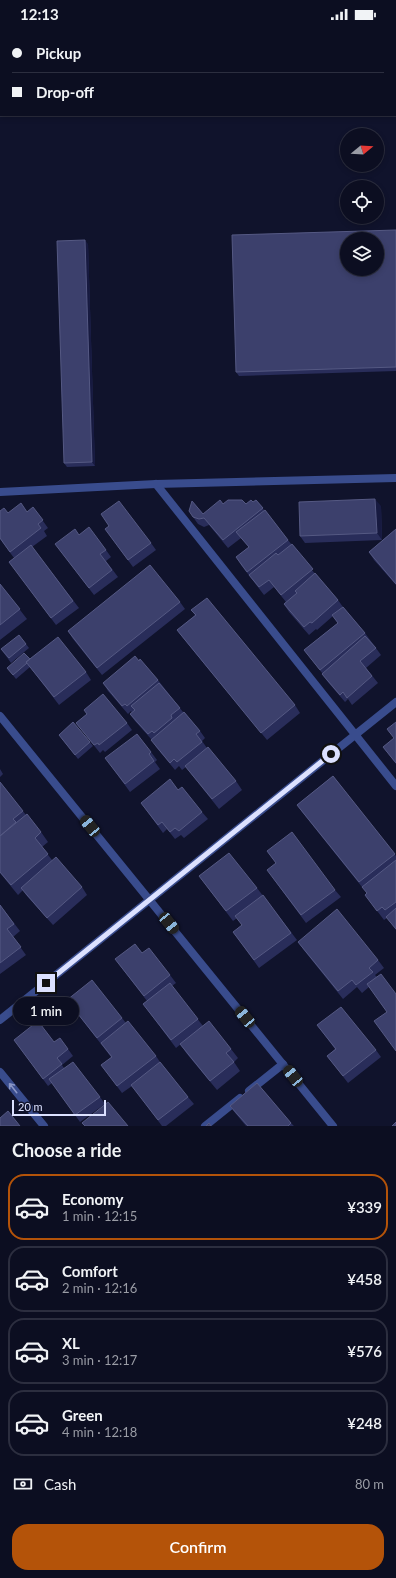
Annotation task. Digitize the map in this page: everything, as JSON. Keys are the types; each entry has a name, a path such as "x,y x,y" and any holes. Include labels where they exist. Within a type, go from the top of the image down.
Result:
{"street":[{"path":"0,492 156,484 396,478"},
{"path":"156,484 396,786"},
{"path":"0,1020 396,702"},
{"path":"0,716 333,1126"},
{"path":"205,1126 283,1064"},
{"path":"0,1072 44,1126"}],"building":[{"path":"396,230 396,367 236,372 232,235"},
{"path":"85,240 92,462 64,463 57,241"},
{"path":"375,499 377,533 300,536 299,502"},
{"path":"220,500 223,504 228,500 242,500 246,504 251,500 253,502 256,500 263,508 223,540 204,518 199,519 193,517 189,511 192,501 203,514"},
{"path":"119,501 151,543 128,560 105,529 109,526 101,514"},
{"path":"21,503 27,512 33,507 43,520 38,524 41,528 10,552 0,538 0,511 4,508 8,513"},
{"path":"265,510 288,540 247,572 236,557 249,547 236,532"},
{"path":"89,527 106,550 100,554 112,570 89,588 55,544 75,529 79,535"},
{"path":"396,529 396,584 369,552"},
{"path":"292,544 313,569 281,595 269,580 259,587 249,575 276,553 278,555"},
{"path":"31,545 73,601 51,618 9,562"},
{"path":"150,565 180,602 97,668 68,631"},
{"path":"315,573 338,600 312,623 310,622 304,627 284,604 297,593 295,591"},
{"path":"0,584 20,609 0,625"},
{"path":"207,598 295,705 261,733 177,630 196,615 191,610"},
{"path":"343,607 365,633 320,670 304,650 338,623 332,615"},
{"path":"19,635 26,644 9,658 1,649"},
{"path":"365,636 376,648 360,661 372,676 347,698 343,692 340,695 322,674"},
{"path":"58,637 86,672 54,697 26,662"},
{"path":"24,653 30,659 13,675 7,668"},
{"path":"135,656 139,661 140,659 158,680 127,706 125,704 122,706 103,683"},
{"path":"159,683 180,708 171,715 172,718 154,733 152,731 148,734 130,714 135,710 131,706"},
{"path":"103,694 127,723 99,745 98,743 94,745 76,723 87,714 84,710"},
{"path":"184,712 200,731 196,734 202,742 177,762 174,759 170,763 151,740"},
{"path":"73,722 90,742 75,755 59,735"},
{"path":"396,722 396,763 383,747 394,738 387,729"},
{"path":"137,734 151,752 149,754 154,761 125,784 105,758"},
{"path":"208,747 236,781 212,799 185,766"},
{"path":"333,776 395,854 359,882 297,805"},
{"path":"170,779 178,790 182,787 202,812 179,831 175,828 170,832 162,822 158,825 141,803"},
{"path":"0,782 23,811 13,819 16,822 0,836"},
{"path":"27,814 41,832 35,838 48,854 11,885 0,872 0,836"},
{"path":"292,832 335,890 301,915 267,870 276,863 267,851"},
{"path":"229,853 257,888 226,911 199,876"},
{"path":"56,857 82,887 47,918 21,888"},
{"path":"396,860 396,902 385,910 382,907 377,911 365,895 367,893 362,887"},
{"path":"263,895 291,933 254,960 233,932 242,925 235,916"},
{"path":"0,905 14,924 7,929 21,947 0,963"},
{"path":"396,908 396,929 386,917"},
{"path":"337,909 378,960 369,968 373,972 356,985 352,980 338,991 298,942"},
{"path":"135,944 142,953 149,948 170,975 144,996 115,959"},
{"path":"381,974 396,994 396,1051 374,1021 387,1012 367,984"},
{"path":"92,980 122,1018 97,1038 67,1000"},
{"path":"170,983 198,1019 171,1040 143,1004"},
{"path":"341,1007 376,1050 343,1076 327,1056 336,1049 317,1025"},
{"path":"38,1021 54,1042 60,1038 68,1049 57,1058 62,1064 43,1079 14,1040"},
{"path":"128,1021 156,1056 117,1086 101,1065 112,1057 101,1043"},
{"path":"209,1021 231,1049 226,1053 234,1062 210,1081 180,1044"},
{"path":"73,1062 100,1097 75,1115 49,1079"},
{"path":"160,1062 188,1097 158,1120 131,1085"},
{"path":"257,1083 291,1123 288,1126 248,1126 230,1106"},
{"path":"108,1102 128,1126 85,1126 82,1123"},
{"path":"8,1111 20,1126 0,1126 0,1118"}],"route":[{"path":"46,983 331,754"}]}
